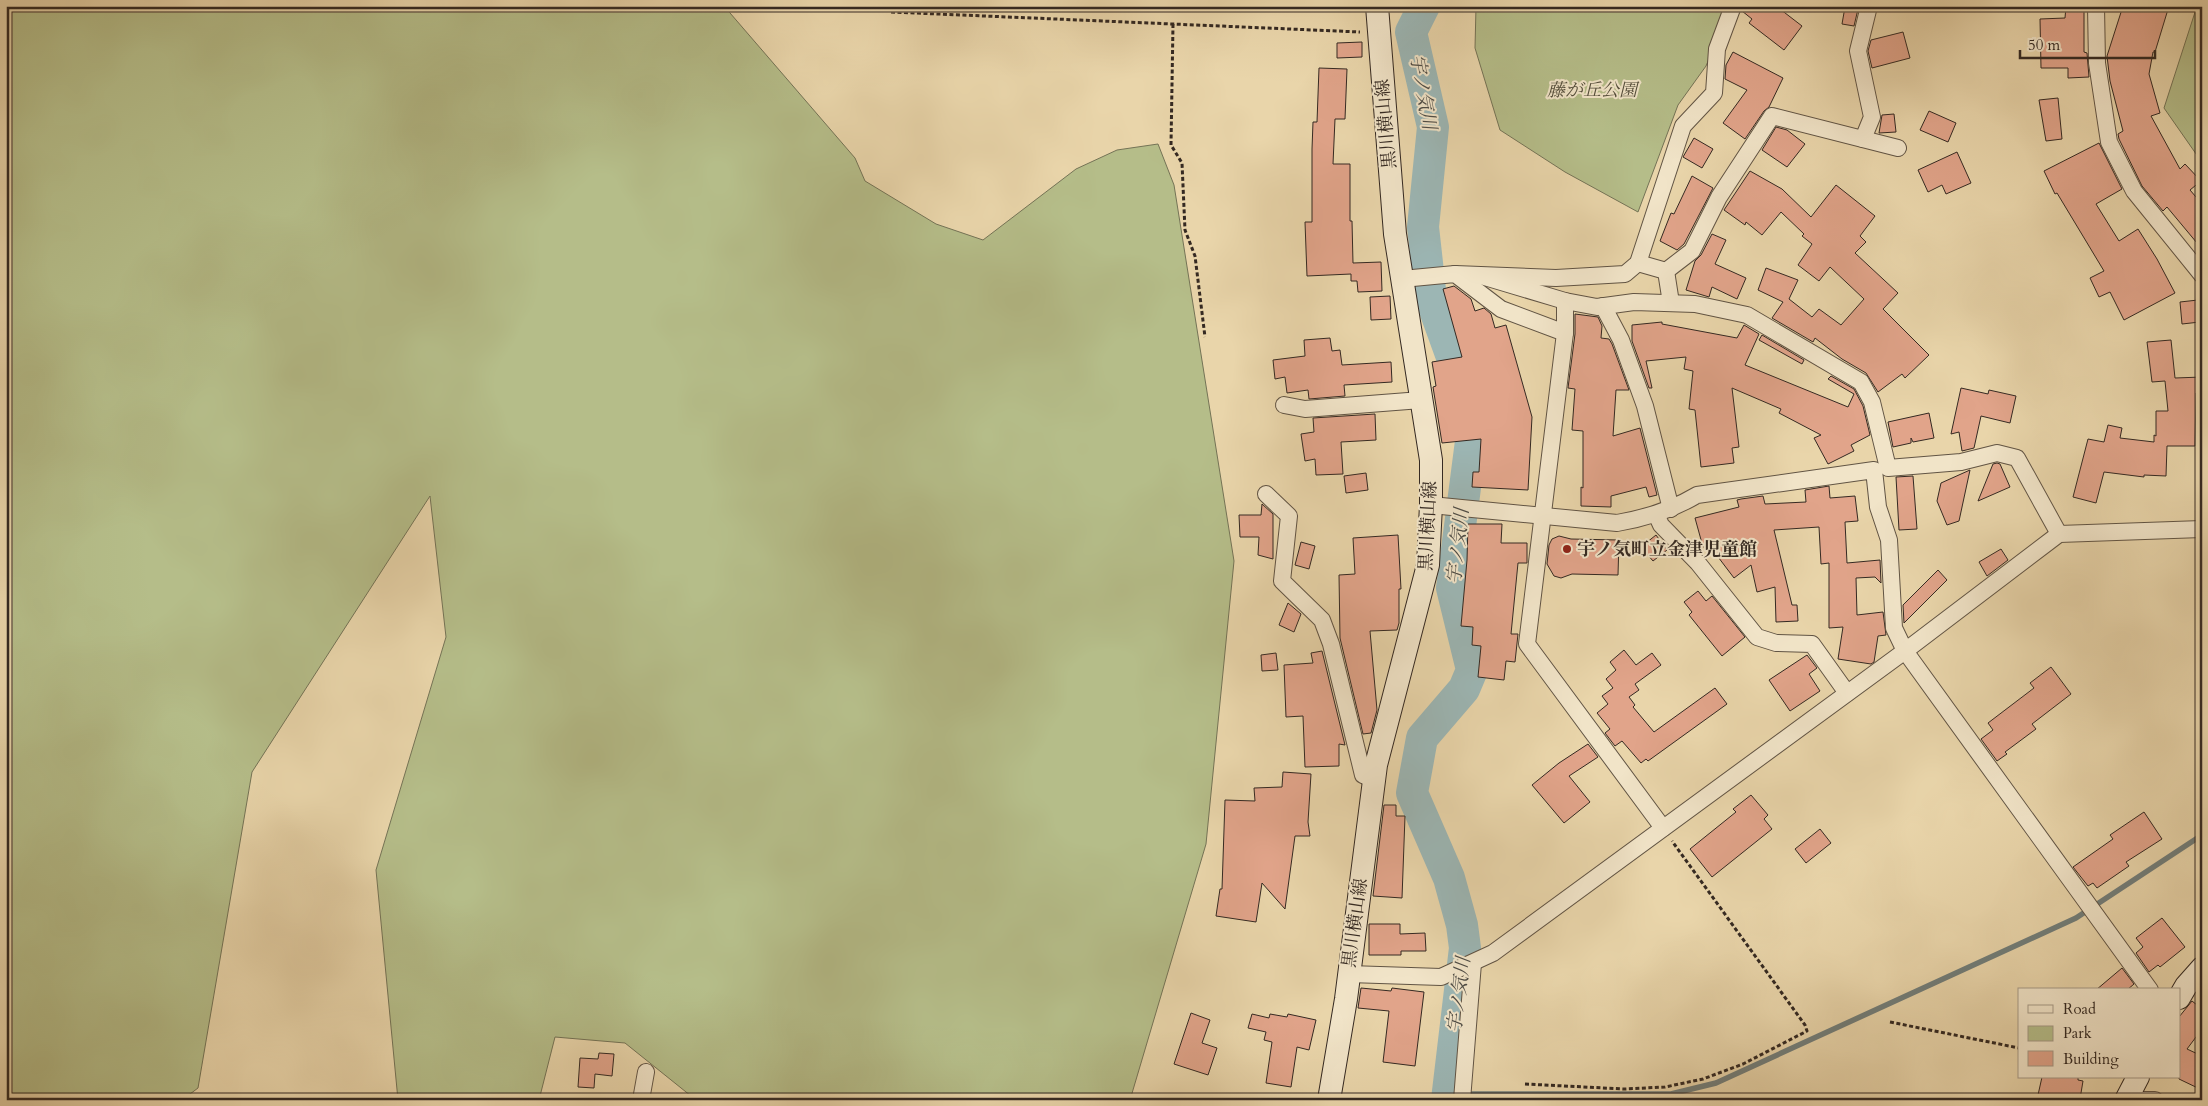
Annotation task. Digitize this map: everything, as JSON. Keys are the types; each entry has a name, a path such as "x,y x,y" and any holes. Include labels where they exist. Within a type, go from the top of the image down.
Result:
{"main road":[{"name":"黒川横山線","path":"1329,1100 1349,974 1376,765 1428,565 1440,506 1430,460 1421,400 1408,278 1395,234 1376,6"},
{"path":"2180,996 2186,986 2202,968"},
{"path":"2126,1100 2137,1078"}],"street":[{"path":"1408,278 1455,274 1556,278 1625,274 1638,263 1683,126 1714,94 1717,49 1733,6"},
{"path":"1863,139 1872,117 1858,51 1869,6"},
{"path":"2096,6 2097,63 2109,142 2134,191 2202,275"},
{"path":"1666,271 1692,251 1719,197 1772,116 1898,148"},
{"path":"1638,263 1666,271"},
{"path":"1666,271 1671,303"},
{"path":"1455,274 1501,309 1565,332"},
{"path":"1478,275 1565,301 1597,307 1634,302 1695,304 1747,315 1861,382 1872,402 1888,468 1961,462 1997,453 2017,458 2059,534"},
{"path":"1565,301 1565,332 1527,644 1663,828"},
{"path":"1603,306 1621,340 1646,406 1671,508"},
{"path":"1284,404 1305,409 1421,400"},
{"path":"1440,506 1617,523 1656,514 1697,495 1874,470 1878,507 1890,540 1894,628 1905,651 2149,988"},
{"path":"1266,494 1289,516 1282,581 1322,620 1331,644 1363,775 1374,780"},
{"path":"1656,514 1661,525 1698,563 1758,637 1776,643 1812,644 1847,693"},
{"path":"1349,974 1441,977 1493,953 1905,651 2059,534 2202,529"},
{"path":"1462,1094 1471,964"},
{"path":"641,1100 646,1072"},
{"path":"2143,1100 2155,1100"}],"path":[{"path":"891,12 1379,33"},
{"path":"1173,24 1171,145 1182,163 1185,230 1194,256 1205,337"},
{"path":"1525,1084 1624,1089 1665,1087 1703,1079 1743,1064 1807,1031 1805,1025 1663,828"},
{"path":"1890,1022 2018,1048"}],"green space":[{"path":"6,6 724,6 855,158 865,181 936,224 983,240 1076,169 1117,150 1158,144 1174,185 1234,561 1206,844 1130,1100 696,1100 625,1043 555,1037 539,1100 398,1100 376,870 446,637 430,496 252,772 198,1088 182,1100 6,1100"},
{"name":"藤が丘公園","path":"1731,6 1706,66 1678,105 1638,212 1565,172 1500,130 1475,48 1476,7"},
{"path":"2197,6 2202,6 2201,161 2164,108"}],"building":[{"path":"1743,6 1776,6 1802,26 1784,50 1749,23 1752,19 1742,11"},
{"path":"2066,6 2084,6 2084,52 2087,53 2089,77 2068,78 2068,68 2041,68 2040,19 2065,18"},
{"path":"2123,6 2169,6 2155,52 2153,52 2149,74 2160,113 2151,116 2180,169 2185,164 2201,181 2190,190 2202,204 2202,249 2167,207 2163,211 2142,186 2119,139 2118,134 2123,131 2110,81 2107,56"},
{"path":"1845,7 1858,9 1854,26 1842,24"},
{"path":"1903,32 1910,58 1872,68 1868,51 1871,40"},
{"path":"1362,42 1362,57 1337,58 1337,43"},
{"path":"1733,52 1783,78 1769,107 1764,111 1745,139 1723,123 1747,90 1725,79 1726,65"},
{"path":"1319,68 1347,69 1345,119 1335,119 1333,164 1350,164 1350,221 1352,221 1353,263 1381,262 1382,291 1358,292 1357,281 1351,281 1351,274 1307,276 1305,222 1312,222 1313,122 1317,122"},
{"path":"2058,98 2062,139 2046,141 2039,100"},
{"path":"1929,111 1956,123 1948,142 1920,130"},
{"path":"1894,114 1896,132 1879,133 1882,115"},
{"path":"1776,127 1787,130 1805,144 1787,167 1762,150"},
{"path":"1694,138 1713,149 1702,168 1683,157"},
{"path":"2099,143 2122,189 2096,204 2119,241 2138,229 2175,293 2124,320 2110,292 2099,297 2090,278 2104,271 2057,193 2055,194 2044,171"},
{"path":"1957,152 1971,183 1946,194 1942,185 1928,192 1918,170"},
{"path":"1750,171 1782,189 1811,217 1836,185 1875,216 1860,236 1866,242 1855,253 1898,293 1883,309 1929,355 1905,378 1902,374 1878,392 1866,373 1842,359 1815,338 1813,342 1772,318 1783,302 1758,290 1766,268 1798,280 1789,299 1812,317 1819,309 1841,325 1864,299 1830,267 1819,281 1798,265 1812,244 1802,236 1804,234 1781,212 1762,235 1746,222 1745,225 1724,210"},
{"path":"1692,176 1713,188 1684,244 1677,250 1660,241 1671,213 1674,214"},
{"path":"1712,234 1726,240 1715,264 1746,278 1737,299 1712,287 1709,297 1686,290 1695,261 1701,255"},
{"path":"1454,286 1471,299 1475,311 1484,308 1491,314 1495,328 1506,325 1532,417 1528,490 1472,487 1473,472 1479,472 1481,439 1442,443 1433,387 1436,386 1432,362 1462,357 1443,289"},
{"path":"1390,296 1391,319 1371,320 1370,297"},
{"path":"2198,300 2200,322 2182,324 2180,302"},
{"path":"1575,314 1598,317 1602,326 1601,338 1609,339 1612,344 1629,390 1616,390 1613,436 1640,428 1657,495 1649,497 1646,487 1611,496 1611,507 1581,506 1581,487 1583,488 1583,431 1572,430 1575,389 1568,388 1575,334"},
{"path":"1662,322 1662,324 1737,338 1744,325 1759,334 1745,365 1848,407 1854,394 1828,379 1831,376 1854,389 1863,406 1870,435 1851,445 1854,451 1828,464 1814,438 1821,435 1779,413 1781,409 1732,388 1739,447 1732,448 1734,463 1701,467 1695,410 1689,409 1693,371 1684,369 1686,357 1646,361 1652,388 1649,388 1632,341 1632,325"},
{"path":"1762,335 1804,360 1802,364 1759,340"},
{"path":"1330,338 1332,351 1340,350 1342,365 1391,362 1392,382 1344,385 1345,396 1309,399 1308,390 1287,393 1285,377 1275,379 1273,360 1305,356 1304,340"},
{"path":"2171,340 2175,378 2202,377 2202,393 2196,393 2195,446 2167,446 2166,476 2144,475 2144,477 2104,472 2096,503 2073,497 2088,439 2104,442 2108,425 2122,428 2120,438 2154,442 2154,435 2156,436 2156,411 2168,411 2165,381 2152,382 2147,342"},
{"path":"1961,388 1988,394 1989,390 2016,396 2010,423 1981,416 1974,448 1962,451 1959,432 1951,434"},
{"path":"1929,413 1934,438 1913,442 1911,438 1911,443 1893,447 1888,422"},
{"path":"1375,414 1376,440 1341,442 1343,474 1316,475 1315,459 1305,461 1301,434 1314,432 1313,418"},
{"path":"1993,464 2000,464 2010,487 1978,501"},
{"path":"1970,470 1959,521 1947,525 1937,501 1941,483"},
{"path":"1366,473 1368,490 1346,493 1344,476"},
{"path":"1913,476 1917,529 1899,530 1896,477"},
{"path":"1829,486 1830,498 1855,496 1858,521 1845,522 1847,563 1880,560 1881,583 1875,577 1856,578 1857,615 1883,612 1886,635 1878,636 1874,662 1871,664 1838,659 1843,627 1829,628 1829,563 1821,564 1819,527 1774,530 1792,605 1797,605 1798,621 1776,622 1775,587 1757,592 1751,565 1734,578 1709,545 1703,547 1695,518 1739,507 1737,500 1741,499 1763,496 1765,504 1806,502 1805,490"},
{"path":"1262,504 1273,514 1273,559 1258,555 1259,537 1240,537 1239,515 1261,515"},
{"path":"1468,524 1502,524 1501,543 1527,543 1527,563 1518,563 1511,634 1518,634 1515,662 1506,661 1504,680 1478,677 1481,646 1472,645 1473,627 1461,626"},
{"path":"1398,535 1401,589 1399,589 1399,623 1397,630 1370,631 1377,710 1371,733 1363,734 1340,638 1339,575 1355,574 1353,538"},
{"path":"1656,535 1667,550 1653,561 1641,547"},
{"path":"1559,536 1571,539 1619,540 1618,575 1572,574 1561,578 1554,576 1547,564 1549,545 1552,539"},
{"path":"1301,542 1315,546 1309,569 1295,565"},
{"path":"2001,549 2008,560 1987,576 1979,562"},
{"path":"1938,570 1947,580 1904,623 1903,605"},
{"path":"1698,591 1706,601 1712,596 1745,637 1722,656 1689,615 1692,612 1684,602"},
{"path":"1288,603 1301,614 1294,632 1279,625"},
{"path":"1624,650 1636,665 1652,653 1661,665 1635,684 1639,690 1629,697 1635,705 1633,707 1654,732 1715,688 1727,704 1648,761 1646,759 1641,763 1622,741 1615,746 1605,733 1610,729 1597,713 1608,704 1602,696 1613,688 1606,679 1616,670 1610,662"},
{"path":"1322,651 1345,745 1339,744 1339,766 1305,767 1303,716 1286,717 1284,665 1313,663 1311,653"},
{"path":"1276,653 1278,670 1262,671 1261,655"},
{"path":"1807,655 1817,668 1809,674 1820,691 1790,711 1769,680"},
{"path":"2051,667 2071,694 2032,724 2036,729 2005,752 2007,754 1997,761 1981,739 1993,730 1988,723 2034,688 2030,683"},
{"path":"1588,744 1598,757 1569,776 1590,802 1564,823 1532,785 1559,763"},
{"path":"1283,772 1311,774 1308,822 1310,836 1295,836 1285,909 1262,883 1256,922 1216,916 1220,889 1222,889 1225,800 1255,801 1254,788 1282,787"},
{"path":"1751,795 1768,815 1764,819 1772,829 1712,877 1690,849 1736,812 1733,809"},
{"path":"1384,805 1396,805 1396,816 1405,816 1402,898 1373,896"},
{"path":"2144,812 2162,839 2126,862 2129,866 2097,888 2093,883 2088,886 2073,867 2113,839 2110,835"},
{"path":"1820,829 1831,843 1806,863 1795,849"},
{"path":"2162,918 2185,947 2160,967 2158,965 2149,972 2136,953 2143,947 2136,938"},
{"path":"1369,924 1400,924 1400,934 1425,933 1426,951 1401,951 1401,955 1369,955"},
{"path":"2122,968 2134,984 2129,988 2098,988"},
{"path":"1361,988 1391,991 1392,988 1424,992 1415,1066 1383,1062 1389,1011 1358,1008"},
{"path":"2192,1001 2202,1009 2202,1029 2187,1049 2202,1056 2202,1090 2179,1079 2180,1016"},
{"path":"1191,1013 1210,1020 1202,1043 1217,1048 1208,1075 1174,1064"},
{"path":"1252,1014 1269,1018 1270,1014 1287,1017 1288,1014 1316,1020 1309,1050 1297,1047 1291,1087 1266,1083 1272,1042 1264,1040 1266,1032 1248,1028"},
{"path":"599,1053 614,1054 612,1076 595,1074 594,1088 578,1087 580,1058 598,1059"},
{"path":"2042,1078 2078,1078 2078,1080 2083,1081 2080,1099 2070,1097 2069,1100 2041,1100 2042,1096 2038,1095"}],"waterway":[{"name":"宇ノ気川","path":"1424,6 1411,32 1433,127 1423,227 1431,299 1474,418 1452,588 1472,670 1464,689 1422,738 1412,793 1449,878 1462,925 1465,948 1447,1100"},
{"path":"1449,1094 1671,1094 1716,1083 2076,918 2202,835"}],"place":[{"name":"宇ノ気町立金津児童館","path":"1567,549"}]}
